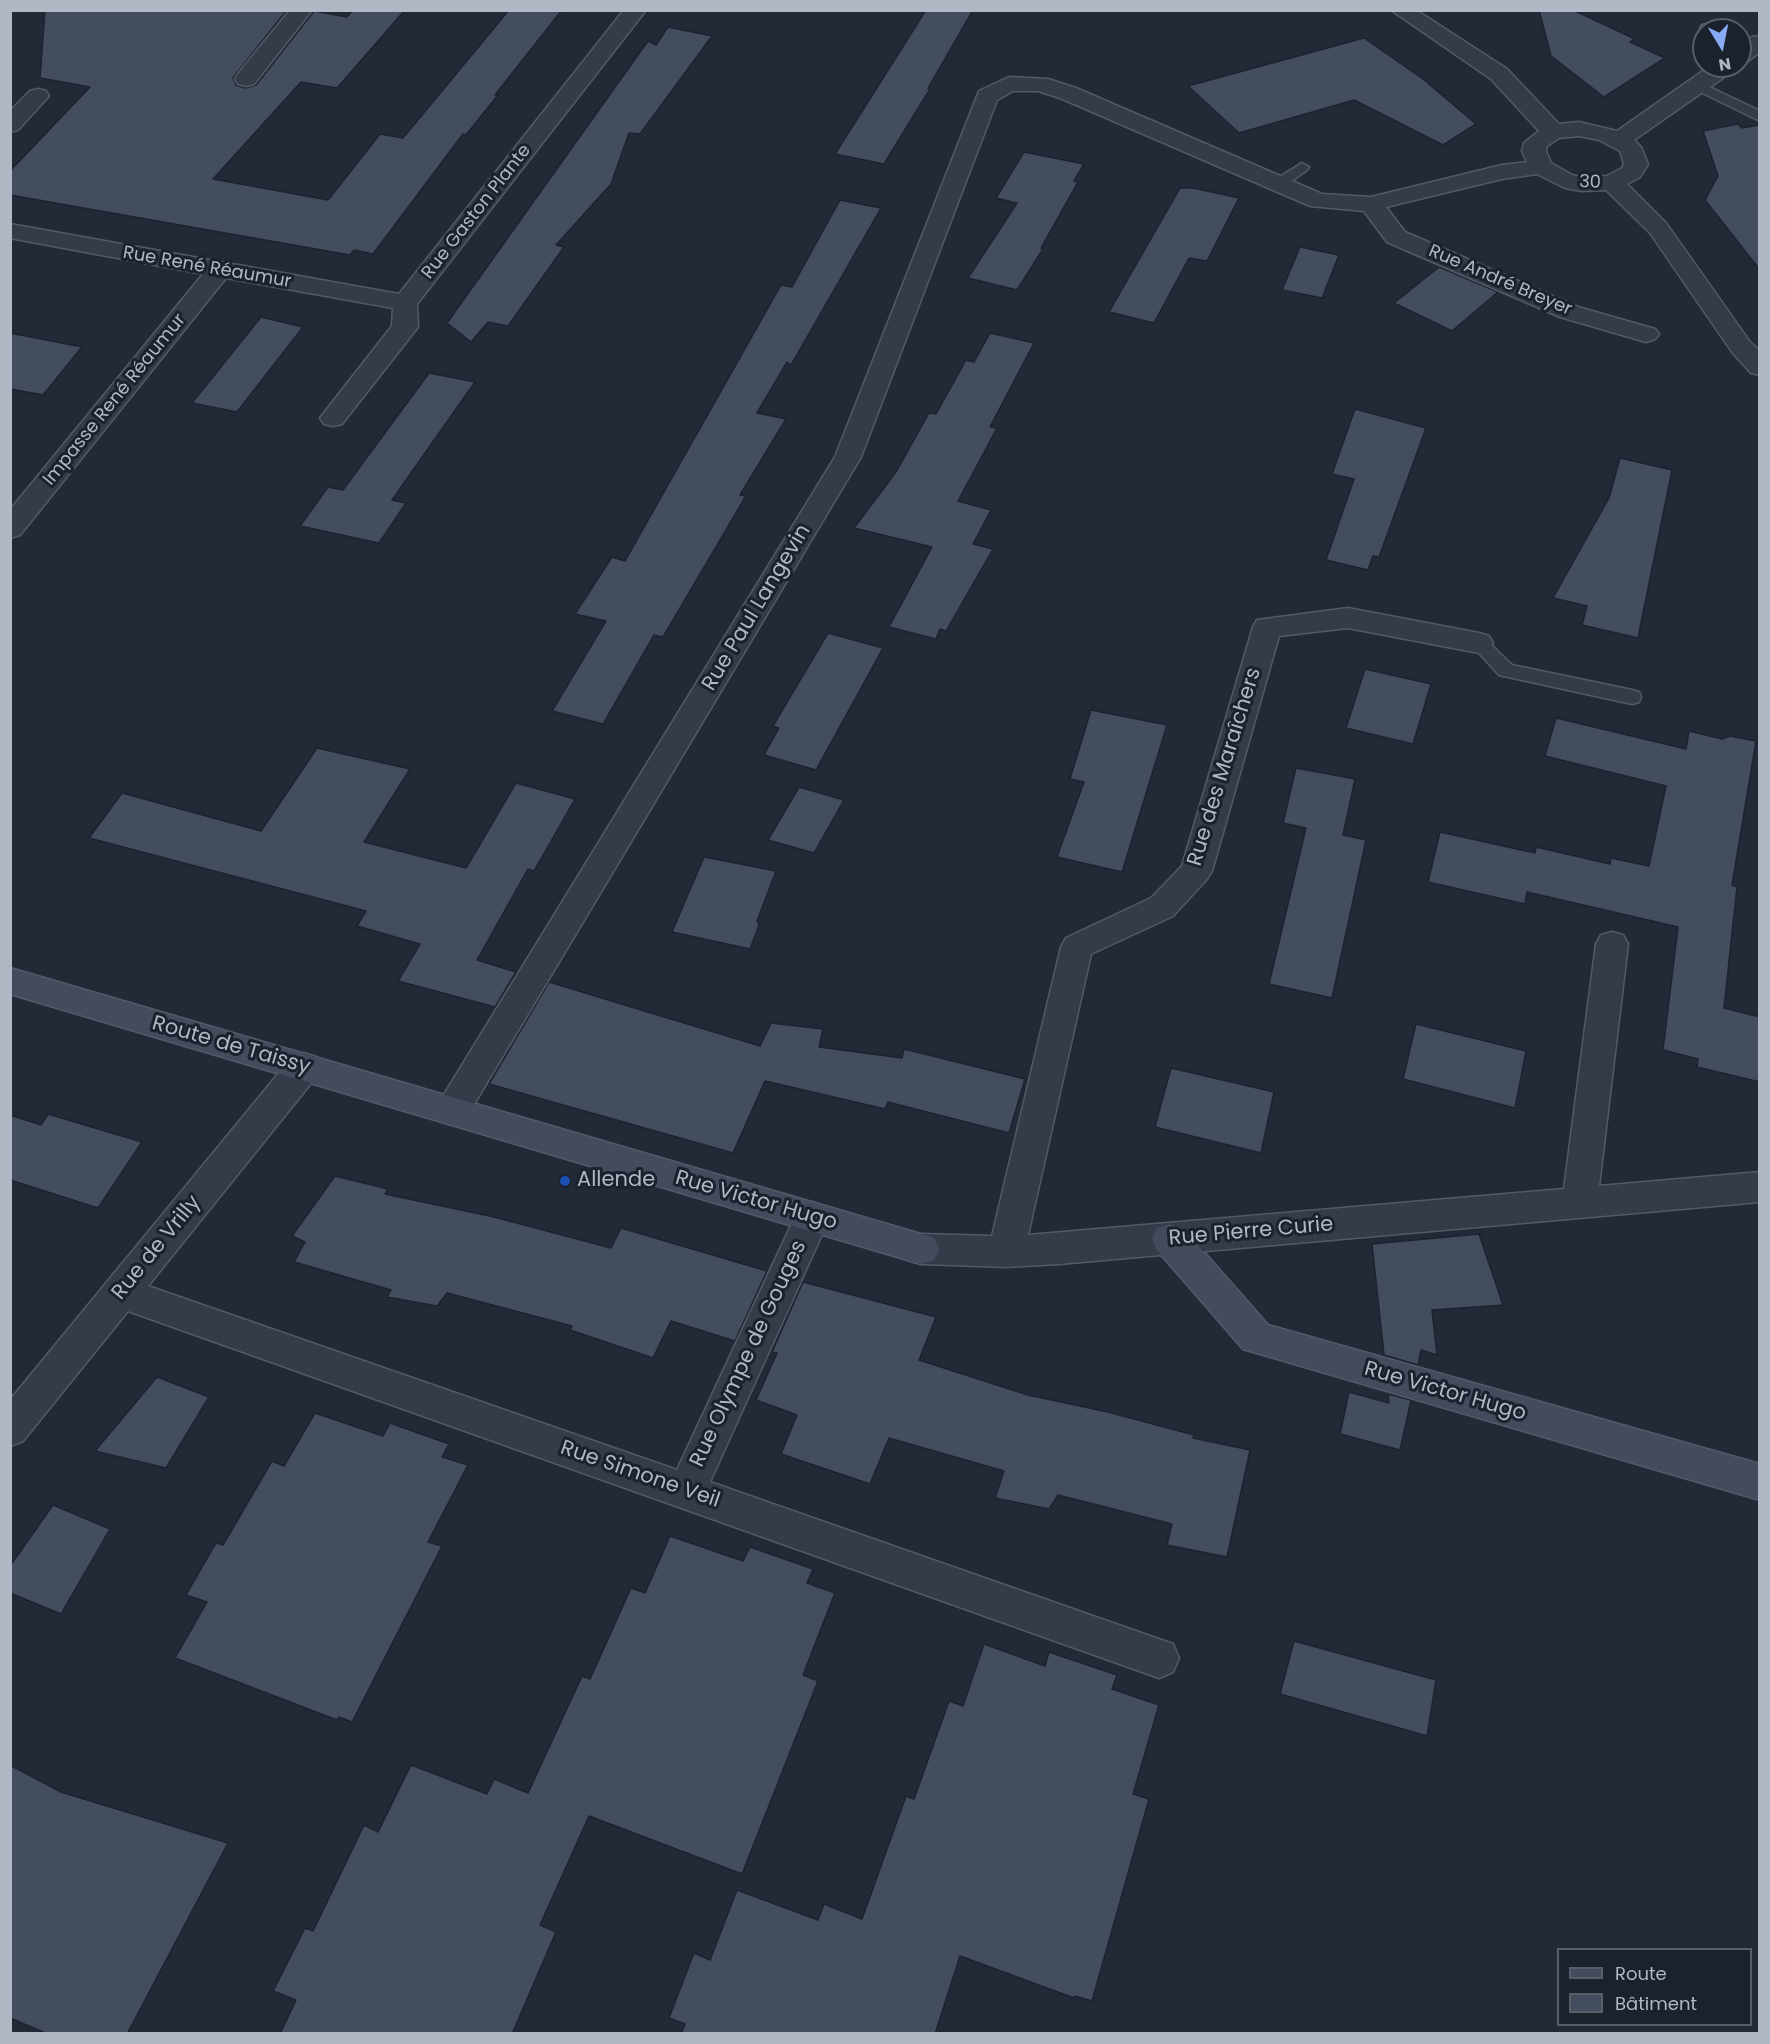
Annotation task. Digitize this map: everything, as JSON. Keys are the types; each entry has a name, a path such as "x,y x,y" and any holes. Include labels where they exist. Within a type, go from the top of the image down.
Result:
{"street":[{"path":"246,79 302,10"},
{"name":"Rue Gaston Plante","path":"405,303 636,10"},
{"path":"1401,10 1499,74 1553,132"},
{"path":"1278,183 1318,201 1371,204 1502,172 1541,167 1533,151 1536,143 1553,132 1579,129 1619,140 1707,78"},
{"name":"Rue Paul Langevin","path":"452,1111 848,457 987,96 1009,84 1040,84 1068,93 1278,183"},
{"path":"10,125 39,96"},
{"name":"30","path":"1541,167 1565,181 1598,185 1612,183 1632,172 1636,164 1629,147 1619,140"},
{"path":"1612,183 1658,228 1741,347 1760,367"},
{"name":"Rue André Breyer","path":"1371,204 1396,237 1569,312 1646,334"},
{"name":"Rue René Réaumur","path":"10,231 405,303"},
{"name":"Impasse René Réaumur","path":"10,529 219,270"},
{"path":"333,418 405,327 405,303"},
{"name":"Rue des Maraîchers","path":"1006,1252 1077,947 1162,907 1196,871 1267,627 1348,618 1479,643"},
{"path":"1580,1203 1612,944"},
{"name":"Route de Taissy","path":"10,981 452,1111"},
{"name":"Rue de Vrilly","path":"10,1429 304,1067"},
{"name":"Rue Victor Hugo","path":"452,1111 921,1249"},
{"name":"Rue Pierre Curie","path":"921,1249 1006,1252 1059,1249 1760,1187"},
{"name":"Rue Olympe de Gouges","path":"686,1492 812,1217"},
{"name":"Rue Victor Hugo","path":"1170,1239 1256,1338 1760,1482"},
{"name":"Rue Simone Veil","path":"120,1292 1159,1658"}],"lane":[{"path":"1697,85 1760,117"},
{"path":"1278,183 1302,167"},
{"name":"Rue des Maraîchers","path":"1479,643 1506,670 1632,697"}],"building":[{"path":"45,10 287,10 233,78 236,85 245,88 256,85 314,11 347,17 353,10 405,10 337,88 301,82 213,179 328,200 380,134 403,138 509,10 562,10 495,95 498,95 466,135 463,134 373,254 354,250 350,255 10,195 10,171 90,87 40,78"},
{"path":"926,10 973,10 928,88 930,89 884,164 835,154"},
{"path":"1539,10 1573,10 1635,39 1630,42 1665,58 1604,97 1551,56"},
{"path":"668,27 712,36 640,134 629,133 611,184 556,245 564,247 508,326 488,322 471,342 447,323 648,41 656,45"},
{"path":"1364,38 1423,79 1476,124 1443,145 1354,100 1239,133 1188,86"},
{"path":"1738,124 1742,128 1760,125 1760,270 1705,200 1718,176 1703,131"},
{"path":"1024,152 1084,164 1074,181 1078,182 1041,248 1043,249 1017,290 968,278 1017,203 996,198"},
{"path":"1180,188 1193,188 1239,198 1207,261 1189,258 1154,323 1109,312"},
{"path":"840,200 881,208 791,365 787,362 757,413 786,419 740,495 746,496 663,637 654,635 603,724 552,711 606,621 575,614 612,557 625,561 781,285 792,287"},
{"path":"1300,247 1339,255 1322,298 1282,290"},
{"path":"1439,267 1498,292 1452,331 1394,303"},
{"path":"261,317 303,327 237,412 192,403"},
{"path":"10,333 82,347 43,395 10,389"},
{"path":"990,333 1034,343 990,427 997,428 958,501 991,510 973,544 993,549 946,631 940,629 936,639 889,627 932,547 854,528 896,472 929,413 936,414 966,360 974,362"},
{"path":"429,373 475,382 392,500 406,503 379,543 300,526 328,487 343,490"},
{"path":"1355,409 1426,428 1379,557 1373,556 1368,570 1326,560 1354,479 1332,474"},
{"path":"1620,458 1672,470 1638,638 1582,625 1587,606 1553,598 1609,498"},
{"path":"828,633 883,648 816,770 764,755 779,728 773,726"},
{"path":"1365,669 1431,684 1413,744 1346,728"},
{"path":"1091,710 1167,725 1122,872 1057,857 1084,782 1070,779"},
{"path":"1556,718 1686,749 1689,731 1722,739 1730,736 1756,741 1732,885 1737,887 1724,1008 1760,1017 1760,1082 1697,1067 1698,1059 1663,1050 1678,927 1527,892 1525,904 1428,882 1440,832 1535,853 1536,847 1610,864 1611,858 1649,866 1666,786 1545,756"},
{"path":"317,748 410,769 364,842 466,868 516,783 575,799 534,871 528,869 477,960 516,972 495,1007 398,981 420,944 357,926 366,911 89,838 122,793 261,831"},
{"path":"1296,768 1355,779 1343,835 1366,840 1332,998 1269,984 1306,828 1283,823"},
{"path":"799,787 844,800 814,853 768,840"},
{"path":"704,857 776,871 757,921 759,925 750,949 672,932"},
{"path":"549,982 760,1046 771,1023 823,1029 819,1047 902,1058 904,1049 1025,1079 1009,1133 888,1102 885,1109 765,1081 733,1153 489,1084"},
{"path":"1416,1024 1526,1051 1515,1108 1403,1079"},
{"path":"1171,1068 1274,1092 1261,1153 1155,1127"},
{"path":"48,1114 142,1142 98,1208 10,1180 10,1115 41,1125"},
{"path":"335,1176 388,1189 385,1194 494,1217 611,1248 621,1228 767,1271 735,1341 671,1321 653,1358 570,1330 572,1326 447,1293 437,1306 387,1297 391,1290 294,1262 305,1242 292,1236"},
{"path":"1479,1234 1503,1305 1432,1310 1437,1355 1421,1350 1418,1365 1384,1355 1372,1244"},
{"path":"803,1282 936,1317 919,1360 1028,1395 1108,1412 1194,1435 1193,1438 1250,1450 1227,1557 1167,1545 1172,1524 1058,1495 1049,1509 995,1498 1004,1471 889,1438 870,1484 781,1454 797,1415 756,1400 777,1353 772,1352"},
{"path":"157,1377 209,1397 166,1468 95,1451"},
{"path":"1349,1392 1389,1403 1388,1394 1411,1400 1400,1450 1340,1434"},
{"path":"315,1413 383,1436 390,1423 449,1444 442,1457 468,1465 428,1542 442,1546 352,1722 339,1717 337,1720 175,1658 207,1602 186,1595 216,1543 223,1545 272,1461 284,1466"},
{"path":"53,1505 110,1529 61,1614 10,1593 10,1566"},
{"path":"670,1536 743,1561 750,1547 813,1569 807,1583 835,1593 803,1675 818,1681 742,1874 589,1816 540,1925 556,1932 512,2034 280,2034 296,2000 273,1991 305,1928 313,1931 364,1825 378,1832 411,1765 487,1794 494,1779 528,1793 582,1676 590,1679 631,1588 645,1593"},
{"path":"1294,1641 1436,1680 1427,1736 1280,1694"},
{"path":"984,1644 1045,1666 1049,1652 1117,1675 1112,1689 1159,1705 1133,1794 1149,1799 1092,2001 1075,1996 1074,1998 960,1956 935,2034 681,2034 685,2024 669,2018 694,1953 710,1960 737,1890 818,1920 824,1904 862,1919 906,1796 914,1799 949,1701 963,1706"},
{"path":"10,1765 61,1792 228,1843 127,2034 48,2034 10,2018"}],"place":[{"name":"Allende","path":"565,1181"}]}
